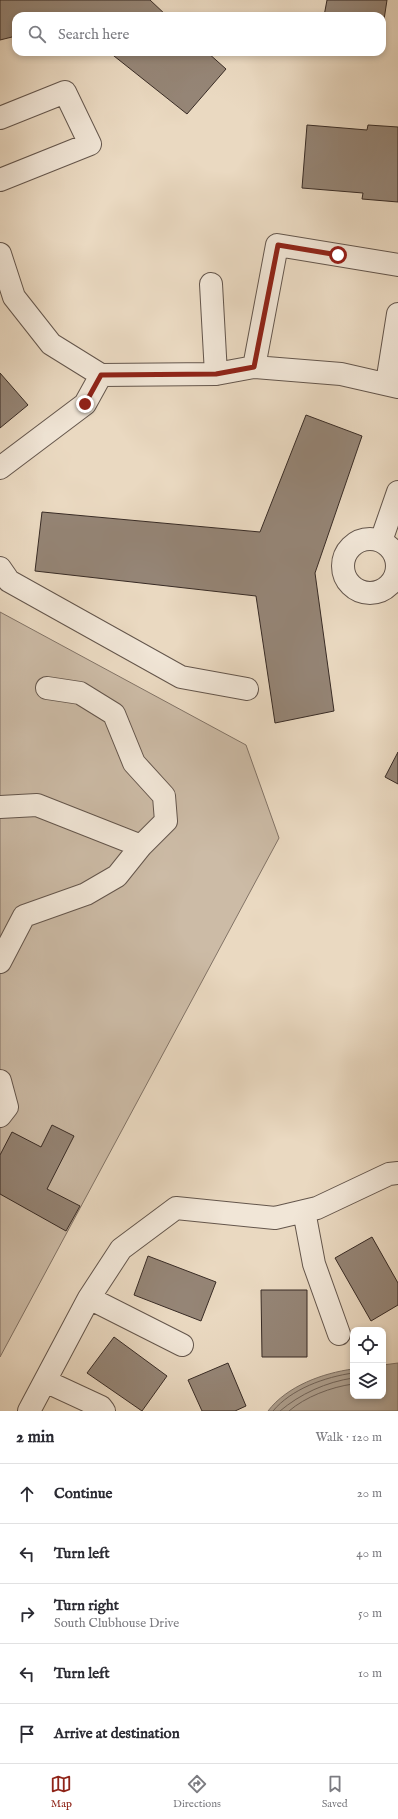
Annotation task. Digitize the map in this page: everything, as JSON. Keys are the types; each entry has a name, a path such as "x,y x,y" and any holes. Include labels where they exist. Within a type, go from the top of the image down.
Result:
{"street":[{"path":"0,118 65,92 90,144 0,180"},
{"path":"254,367 278,245 398,265"},
{"path":"0,254 14,296 51,344 101,375 216,374 254,367 341,374 393,385 398,314"},
{"path":"212,284 216,374"},
{"path":"0,468 85,404 101,375"},
{"path":"381,541 398,492"},
{"path":"0,568 9,581 181,677 247,689"},
{"path":"0,962 24,916 86,894 117,876 140,846 166,821 164,796 134,763 114,714 80,693 47,688"},
{"path":"0,807 37,805 140,846"},
{"path":"0,1081 7,1106 0,1116"},
{"path":"29,1411 89,1298 121,1249 176,1208 274,1218 317,1208 389,1174 398,1173"},
{"path":"304,1211 314,1264 339,1334"},
{"path":"89,1298 182,1345"},
{"path":"45,1381 101,1407 104,1411"}],"shaded area":[{"path":"0,612 246,745 279,838 0,1357"}],"water":[{"path":"398,1363 398,1411 268,1411 285,1394 306,1382 318,1377 350,1370 350,1399 386,1399 386,1365"}],"building":[{"path":"0,0 150,0 163,12 12,12 12,37 0,40"},
{"path":"327,0 387,0 385,12 325,12"},
{"path":"114,56 211,56 226,69 187,114"},
{"path":"307,125 367,130 368,125 398,127 398,202 362,199 363,193 302,188"},
{"path":"0,373 28,405 0,428"},
{"path":"306,415 362,436 315,573 334,711 275,723 256,596 35,571 42,512 260,532"},
{"path":"398,752 398,784 385,777"},
{"path":"52,1125 74,1136 47,1189 80,1206 66,1231 0,1194 0,1155 12,1132 41,1147"},
{"path":"372,1237 398,1283 398,1305 371,1321 335,1258"},
{"path":"148,1256 216,1282 201,1321 134,1295"},
{"path":"261,1290 307,1290 307,1357 262,1357"},
{"path":"114,1337 167,1376 142,1411 87,1373"},
{"path":"228,1363 246,1406 235,1411 202,1411 188,1380"}],"route":[{"path":"85,404 101,375 216,374 254,367 278,245 338,255"}]}
